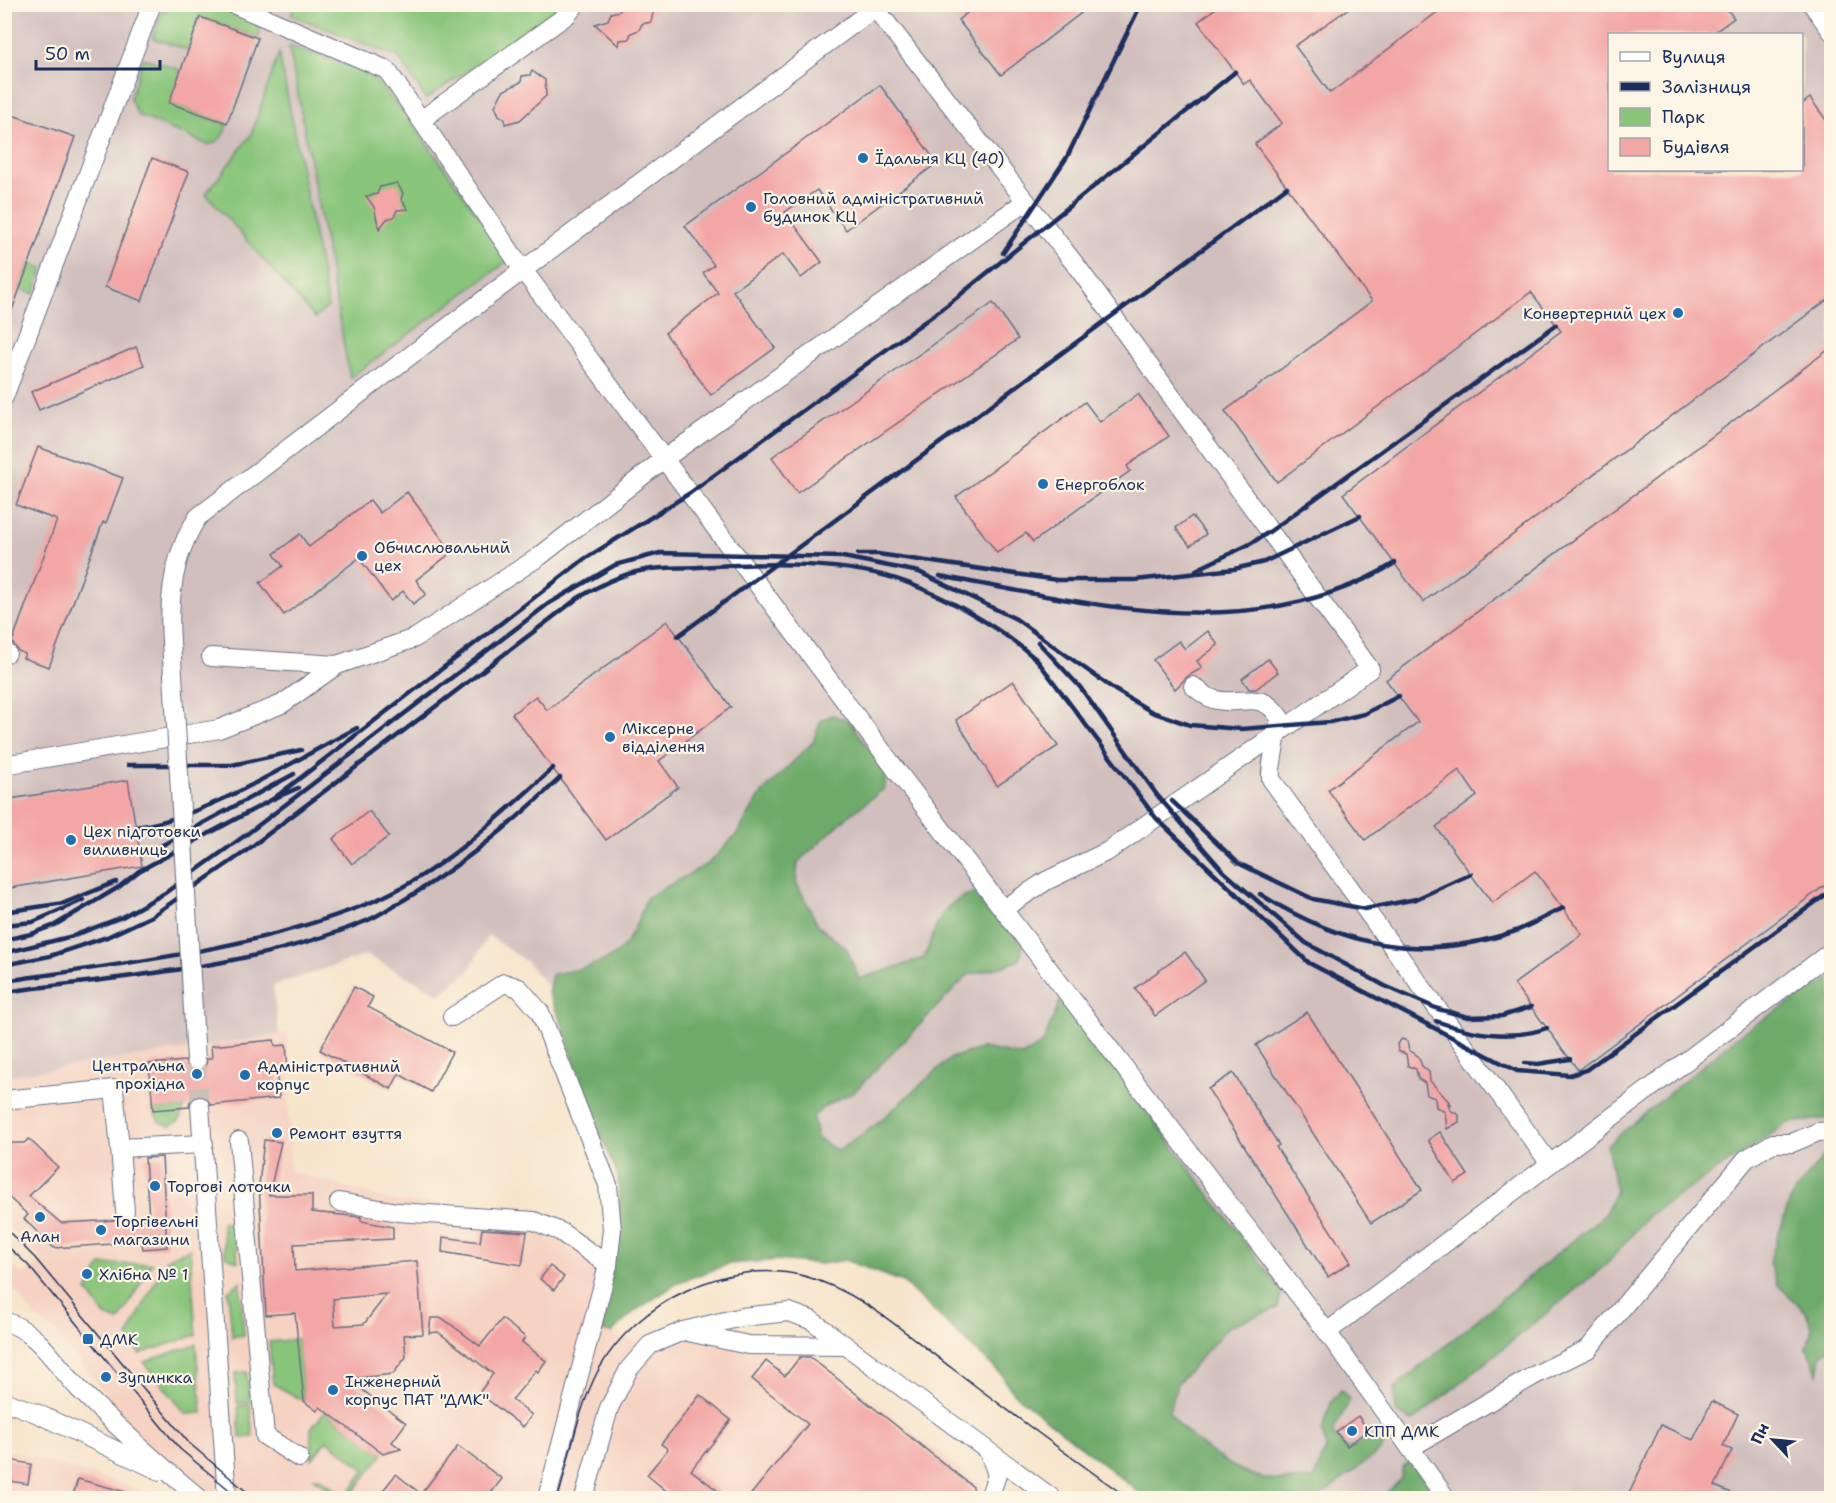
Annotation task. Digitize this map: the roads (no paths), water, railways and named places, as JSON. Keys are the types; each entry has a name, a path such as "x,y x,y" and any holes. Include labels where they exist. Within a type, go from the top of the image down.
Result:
{"street":[{"path":"4,397 152,4"},
{"path":"233,4 387,70 523,270 1003,909 1327,1332 1446,1498"},
{"path":"421,120 567,15 576,4"},
{"path":"1812,4 1832,32"},
{"path":"196,1060 169,613 178,556 188,532 198,518 523,270 878,6 1078,268 1370,669 1108,851 1046,881 1003,909"},
{"path":"4,765 219,729 282,704 337,664 415,638 540,556 664,459 1026,201"},
{"path":"211,657 337,664"},
{"path":"1193,686 1211,699 1228,702 1258,699 1272,706 1280,718 1275,756 1269,771 1271,779 1550,1164"},
{"path":"1327,1332 1832,951"},
{"path":"452,1017 504,983 519,988 540,1012 608,1185 612,1229 608,1265 547,1498"},
{"path":"4,1100 114,1089 125,1211"},
{"path":"4,1401 36,1413 175,1478 226,1498 200,1106"},
{"path":"1410,1449 1535,1375 1588,1349 1746,1159 1773,1143 1792,1143 1818,1132 1832,1131"},
{"path":"239,1142 265,1436 299,1458"},
{"path":"120,1148 204,1144"},
{"path":"339,1202 398,1212 534,1221 561,1232 608,1265"},
{"path":"584,1498 609,1408 629,1369 650,1345 683,1330 742,1317 789,1312 811,1320 843,1346 1052,1498"},
{"path":"4,1321 18,1325 33,1337 78,1388 199,1498"},
{"path":"683,1330 748,1345 843,1346"},
{"path":"989,1452 997,1475 989,1498"}],"tunnel":[{"path":"196,1060 200,1106"}],"tram line":[{"path":"4,1227 35,1258 189,1443 254,1498"},
{"path":"4,1243 28,1265 180,1449 239,1498"},
{"path":"558,1498 575,1432 592,1384 599,1369 616,1345 636,1324 660,1305 687,1290 715,1279 745,1273 775,1272 804,1276 825,1283 883,1315 1128,1498"}],"railway":[{"path":"1003,253 1067,157 1141,4"},
{"path":"298,788 273,799 583,560 690,493 950,303 1235,72"},
{"path":"678,636 1287,187"},
{"path":"1196,570 1250,544 1269,532 1556,325"},
{"path":"858,554 878,554 1057,580 1135,580 1234,569 1264,562 1360,516"},
{"path":"4,953 73,936 122,917 165,893 247,834 548,604 615,565 660,553 843,557 919,572 1016,619 1115,690 1152,712 1190,725 1241,729 1330,722 1364,714 1399,696"},
{"path":"940,576 1113,607 1171,612 1229,612 1286,605 1341,589 1395,563"},
{"path":"4,965 50,956 107,937 152,916 242,854 578,598 627,574 658,568 777,564 859,570 908,583 976,616 1037,660 1156,818 1309,963 1517,1071 1570,1075 1586,1070 1832,890"},
{"path":"1038,642 1080,687 1157,795 1223,871 1306,943 1385,986 1438,1009 1468,1017 1502,1016 1531,1007"},
{"path":"136,827 164,821 220,800 357,728"},
{"path":"128,765 232,765 301,750"},
{"path":"4,981 239,943 285,931 374,901 423,875 469,842 553,768"},
{"path":"140,853 159,847 294,774"},
{"path":"4,992 142,975 234,960 279,950 366,921 423,888 465,859 523,812 560,778"},
{"path":"4,940 31,934 55,925 119,887 139,871 273,799"},
{"path":"1172,801 1238,863 1313,899 1365,909 1416,899 1471,874"},
{"path":"4,912 64,903 116,882"},
{"path":"1260,894 1291,912 1351,937 1382,944 1413,947 1445,946 1479,941 1519,930 1563,908"},
{"path":"4,925 33,922 83,900"},
{"path":"1436,1021 1477,1032 1505,1035 1547,1028"},
{"path":"1525,1063 1538,1064 1570,1059"}],"place":[{"name":"Їдальня КЦ (40)","path":"863,158"},
{"name":"Головний адміністративний будинок КЦ","path":"751,207"},
{"name":"Конвертерний цех","path":"1678,313"},
{"name":"Енергоблок","path":"1043,484"},
{"name":"Обчислювальний цех","path":"362,556"},
{"name":"Міксерне відділення","path":"610,737"},
{"name":"Цех підготовки виливниць","path":"71,840"},
{"name":"Центральна прохідна","path":"197,1074"},
{"name":"Адміністративний корпус","path":"245,1075"},
{"name":"Ремонт взуття","path":"277,1133"},
{"name":"Торгові лоточки","path":"155,1186"},
{"name":"Алан","path":"40,1217"},
{"name":"Торгівельні магазини","path":"101,1230"},
{"name":"Хлібна № 1","path":"87,1274"},
{"name":"ДМК","path":"88,1339"},
{"name":"Зупинкка","path":"106,1377"},
{"name":"Інженерний корпус ПАТ \"ДМК\"","path":"333,1390"},
{"name":"КПП ДМК","path":"1352,1431"}]}
